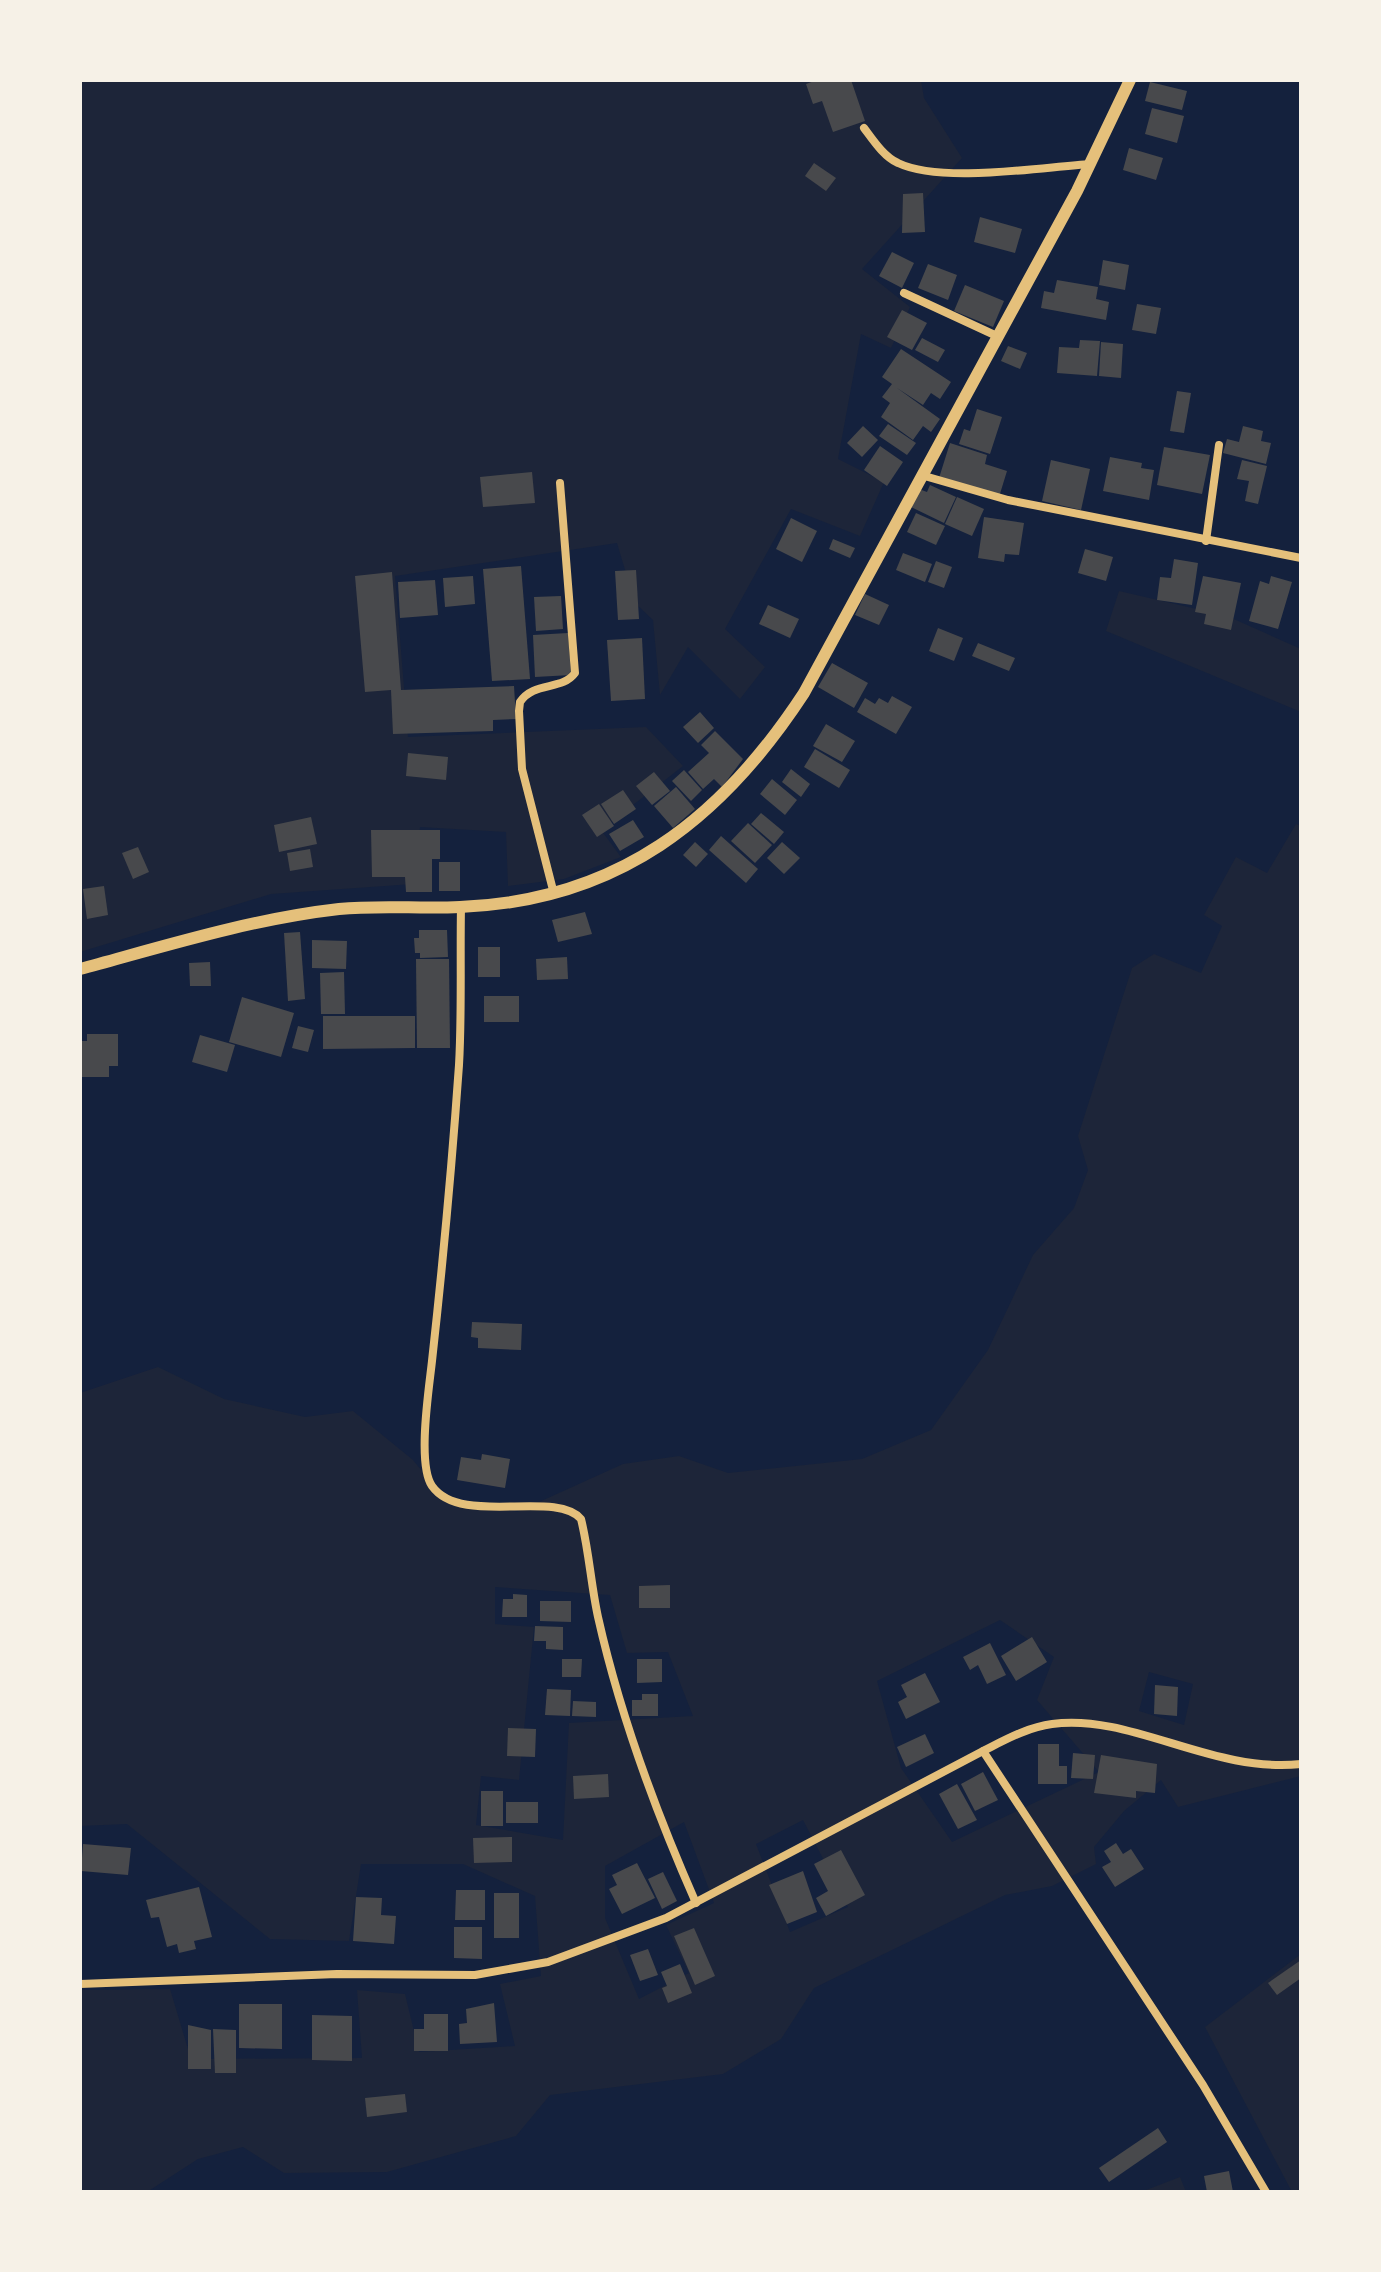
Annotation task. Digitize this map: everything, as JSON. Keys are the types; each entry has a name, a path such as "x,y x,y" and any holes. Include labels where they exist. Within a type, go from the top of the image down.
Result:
{"street":[{"path":"80,969 302,914 372,906 461,907 554,894 590,882 664,845 729,792 756,761 804,693 1092,163 1130,80"},
{"path":"864,128 897,163 924,170 993,171 1092,163"},
{"path":"904,293 999,337"},
{"path":"1206,541 1219,445"},
{"path":"920,475 1008,500 1301,558"},
{"path":"554,894 522,769 519,711 520,702 533,690 568,681 575,673 560,483"},
{"path":"461,907 459,1063 431,1372 427,1475 438,1493 462,1505 533,1507 575,1513 581,1519 598,1619 619,1696 650,1791 696,1903"},
{"path":"80,1984 505,1972 591,1949 696,1903 983,1751 1037,1727 1069,1723 1117,1730 1246,1763 1278,1767 1301,1764"},
{"path":"983,1751 1203,2085 1266,2192"}],"shaded area":[{"path":"80,80 921,80 924,98 962,158 862,269 910,307 891,348 861,334 838,459 884,482 860,536 791,509 725,629 765,667 740,699 688,647 660,695 653,620 635,603 617,543 395,576 408,737 646,727 683,766 601,830 621,857 564,879 508,886 506,832 420,827 413,884 271,894 80,952"},
{"path":"1119,591 1227,616 1301,649 1301,712 1106,631"},
{"path":"1296,824 1301,826 1301,1776 1178,1807 1161,1780 1124,1811 1094,1847 1096,1864 1052,1886 1005,1895 814,1988 781,2039 723,2074 550,2095 516,2136 387,2172 284,2173 243,2147 198,2159 147,2192 80,2192 80,1990 170,1989 191,2059 362,2058 357,1990 405,1994 419,2052 515,2046 500,1984 541,1976 535,1896 463,1864 361,1864 349,1941 270,1939 127,1824 80,1826 80,1393 158,1367 224,1399 305,1417 353,1411 413,1460 443,1497 517,1512 623,1464 679,1456 728,1473 862,1459 931,1430 988,1350 1033,1255 1074,1208 1088,1170 1078,1136 1132,968 1154,954 1201,973 1222,926 1204,915 1236,857 1267,873","holes":["495,1587 610,1595 627,1653 668,1652 693,1716 569,1723 563,1840 476,1825 481,1776 519,1780 534,1627 495,1624","1000,1620 1054,1657 1037,1700 1099,1772 952,1842 901,1768 877,1681","1149,1672 1193,1684 1184,1725 1139,1711","803,1820 848,1907 790,1932 756,1844","684,1822 714,1903 666,1925 689,1973 639,1999 605,1918 605,1866"]},
{"path":"1301,1954 1301,2192 1292,2192 1205,2027"},
{"path":"1180,2177 1186,2192 1141,2192"}],"building":[{"path":"817,80 851,80 865,121 833,132 822,101 813,104 806,84"},
{"path":"1150,82 1187,91 1182,110 1145,101"},
{"path":"1152,108 1184,116 1177,143 1145,134"},
{"path":"1129,148 1163,158 1156,180 1123,170"},
{"path":"814,163 836,178 826,191 805,176"},
{"path":"923,193 925,232 902,233 903,194"},
{"path":"980,217 1022,229 1015,253 974,242"},
{"path":"892,252 914,263 902,288 879,276"},
{"path":"1103,260 1129,265 1125,290 1099,285"},
{"path":"928,264 957,275 948,300 918,288"},
{"path":"1057,280 1098,287 1096,299 1109,302 1106,320 1041,308 1044,291 1054,293"},
{"path":"965,285 1004,301 993,327 954,311"},
{"path":"1137,304 1161,308 1156,334 1132,330"},
{"path":"902,310 927,323 912,350 887,337"},
{"path":"922,338 945,350 938,362 915,350"},
{"path":"1080,340 1100,341 1097,376 1057,373 1059,347 1079,348"},
{"path":"1101,342 1123,344 1121,378 1099,376"},
{"path":"1008,346 1027,353 1020,369 1001,361"},
{"path":"901,349 951,382 940,399 931,393 923,405 897,388 940,419 931,432 923,426 913,440 881,417 890,403 882,397 892,384 882,377"},
{"path":"1177,391 1191,393 1184,433 1170,431"},
{"path":"977,409 1002,417 990,454 959,444 964,429 970,431"},
{"path":"888,424 916,443 907,455 879,436"},
{"path":"863,426 878,440 862,457 847,443"},
{"path":"1243,426 1263,431 1261,441 1271,443 1266,464 1223,453 1227,439 1239,442"},
{"path":"950,443 987,455 985,464 1007,471 999,497 939,478"},
{"path":"880,446 903,462 887,486 864,470"},
{"path":"1164,447 1210,455 1202,494 1157,485"},
{"path":"1110,457 1142,463 1141,468 1154,470 1149,500 1103,491"},
{"path":"1051,460 1090,469 1081,510 1042,501"},
{"path":"1242,460 1267,466 1258,504 1245,501 1249,481 1237,479"},
{"path":"532,472 535,503 483,507 480,477"},
{"path":"930,485 956,497 944,523 911,507 919,489 927,492"},
{"path":"957,497 984,509 972,536 945,524"},
{"path":"916,513 945,526 936,545 907,532"},
{"path":"984,517 1024,523 1019,555 1005,554 1004,562 978,558"},
{"path":"791,518 817,531 802,562 776,549"},
{"path":"833,539 855,548 850,558 829,549"},
{"path":"1085,549 1113,557 1106,581 1078,573"},
{"path":"903,553 932,564 925,582 896,570"},
{"path":"1174,559 1198,563 1192,605 1157,600 1160,577 1171,578"},
{"path":"936,561 952,567 944,588 928,582"},
{"path":"521,566 530,679 492,681 483,569"},
{"path":"636,570 639,619 618,620 615,571"},
{"path":"392,572 401,690 514,686 516,719 493,720 493,731 393,734 391,690 365,692 355,576"},
{"path":"473,576 475,604 445,607 443,578"},
{"path":"1203,576 1241,583 1231,630 1204,624 1206,614 1195,612"},
{"path":"1271,576 1292,582 1278,629 1249,621 1260,581 1269,584"},
{"path":"435,580 438,615 400,618 398,582"},
{"path":"865,594 889,605 879,625 855,615"},
{"path":"561,596 563,629 536,631 534,597"},
{"path":"768,605 799,619 790,638 759,624"},
{"path":"938,628 963,638 954,661 929,651"},
{"path":"568,633 571,675 535,677 533,635"},
{"path":"642,638 645,699 611,701 607,640"},
{"path":"978,643 1015,658 1009,671 972,656"},
{"path":"832,663 868,683 854,708 818,687"},
{"path":"892,696 912,707 896,734 857,712 865,698 875,704 879,698 888,703"},
{"path":"700,712 714,728 698,743 683,727"},
{"path":"826,724 855,741 842,762 813,746"},
{"path":"715,731 743,759 722,787 714,779 703,789 688,772 709,753 701,745"},
{"path":"815,749 850,770 839,788 804,767"},
{"path":"408,753 448,757 446,780 406,776"},
{"path":"791,769 810,784 801,797 782,782"},
{"path":"684,770 702,790 691,801 672,781"},
{"path":"654,772 670,791 652,805 636,786"},
{"path":"772,779 797,800 785,815 760,794"},
{"path":"676,787 695,809 673,828 654,806"},
{"path":"623,790 636,809 614,824 601,804"},
{"path":"599,804 614,826 597,837 582,815"},
{"path":"761,813 784,832 774,844 751,824"},
{"path":"311,817 317,844 279,852 274,825"},
{"path":"633,820 644,837 620,851 609,834"},
{"path":"748,823 772,845 755,863 731,841"},
{"path":"371,830 440,830 440,859 432,859 432,892 406,892 405,877 372,877"},
{"path":"721,836 758,869 746,883 709,850"},
{"path":"695,842 708,854 696,867 683,855"},
{"path":"782,842 800,858 784,874 767,858"},
{"path":"138,847 149,872 133,879 122,853"},
{"path":"310,849 313,867 290,871 287,853"},
{"path":"439,862 460,862 460,891 439,891"},
{"path":"104,886 108,915 87,919 83,889"},
{"path":"585,912 592,934 558,942 552,920"},
{"path":"419,930 447,930 448,957 420,958 420,953 415,953 414,938 419,938"},
{"path":"300,932 305,999 288,1001 284,933"},
{"path":"312,940 347,941 346,969 312,968"},
{"path":"478,947 500,947 500,977 478,977"},
{"path":"567,957 568,979 537,980 536,959"},
{"path":"416,959 449,959 450,1048 417,1048"},
{"path":"210,962 211,986 190,986 189,963"},
{"path":"344,972 345,1014 321,1014 320,973"},
{"path":"484,996 519,996 519,1022 484,1022"},
{"path":"242,997 294,1013 281,1057 229,1042"},
{"path":"323,1016 415,1016 415,1048 323,1049"},
{"path":"298,1026 314,1030 308,1052 292,1048"},
{"path":"87,1034 118,1034 118,1066 109,1066 109,1077 81,1077 81,1041 87,1041"},
{"path":"200,1035 235,1045 227,1072 192,1062"},
{"path":"472,1322 522,1324 521,1350 478,1348 478,1338 471,1337"},
{"path":"482,1454 510,1459 505,1488 457,1480 461,1457 481,1460"},
{"path":"670,1585 670,1608 639,1608 639,1586"},
{"path":"513,1594 527,1595 527,1617 502,1617 503,1599 513,1599"},
{"path":"540,1601 571,1601 571,1622 540,1621"},
{"path":"535,1626 563,1627 563,1650 546,1649 546,1641 534,1641"},
{"path":"1032,1637 1047,1662 1016,1681 1001,1656"},
{"path":"990,1643 1006,1675 987,1684 978,1665 970,1670 963,1657"},
{"path":"562,1659 582,1659 581,1677 562,1677"},
{"path":"637,1659 662,1659 662,1682 637,1683"},
{"path":"925,1673 940,1702 906,1719 898,1702 907,1697 901,1685"},
{"path":"1155,1685 1178,1687 1177,1716 1154,1714"},
{"path":"547,1689 571,1690 570,1716 545,1715"},
{"path":"642,1694 658,1694 658,1716 632,1716 632,1700 642,1700"},
{"path":"573,1701 596,1702 596,1717 572,1716"},
{"path":"508,1728 536,1729 535,1757 507,1756"},
{"path":"925,1734 934,1753 906,1767 897,1747"},
{"path":"1038,1744 1059,1744 1059,1766 1067,1766 1067,1784 1038,1784"},
{"path":"1073,1753 1095,1755 1093,1779 1071,1778"},
{"path":"1101,1755 1157,1764 1155,1793 1136,1791 1136,1798 1094,1793"},
{"path":"983,1772 998,1800 975,1811 961,1784"},
{"path":"608,1774 609,1797 574,1799 573,1776"},
{"path":"957,1784 977,1820 958,1829 939,1794"},
{"path":"481,1791 503,1791 503,1826 481,1826"},
{"path":"506,1802 538,1802 538,1823 506,1823"},
{"path":"512,1837 512,1862 474,1863 473,1838"},
{"path":"1116,1843 1123,1854 1131,1849 1144,1869 1115,1887 1102,1867 1111,1862 1104,1851"},
{"path":"83,1844 131,1848 128,1875 81,1871"},
{"path":"841,1850 865,1895 826,1916 816,1898 828,1891 814,1864"},
{"path":"637,1863 655,1898 622,1914 609,1889 617,1885 612,1875"},
{"path":"803,1871 817,1912 787,1924 769,1885"},
{"path":"663,1872 677,1901 662,1909 648,1879"},
{"path":"199,1887 212,1937 194,1941 196,1949 179,1953 177,1944 167,1947 159,1917 151,1918 146,1900"},
{"path":"456,1890 485,1890 485,1920 455,1920"},
{"path":"494,1893 519,1893 519,1938 494,1938"},
{"path":"356,1897 382,1898 381,1915 396,1916 394,1944 353,1941"},
{"path":"454,1927 482,1927 482,1959 454,1958"},
{"path":"694,1928 715,1976 695,1985 674,1936"},
{"path":"648,1949 658,1975 640,1981 630,1955"},
{"path":"1301,1960 1301,1978 1277,1995 1268,1983"},
{"path":"680,1964 692,1993 668,2003 662,1988 667,1986 661,1972"},
{"path":"494,2003 497,2042 460,2044 459,2024 467,2023 466,2009"},
{"path":"239,2004 282,2004 282,2049 239,2048"},
{"path":"424,2014 448,2014 448,2051 414,2051 414,2029 424,2029"},
{"path":"312,2015 352,2016 352,2061 312,2060"},
{"path":"188,2025 211,2030 211,2069 188,2069"},
{"path":"213,2029 236,2030 236,2073 215,2073"},
{"path":"405,2094 407,2112 367,2117 365,2098"},
{"path":"1158,2128 1167,2142 1109,2182 1099,2168"},
{"path":"1229,2171 1233,2192 1207,2192 1204,2176"}]}
